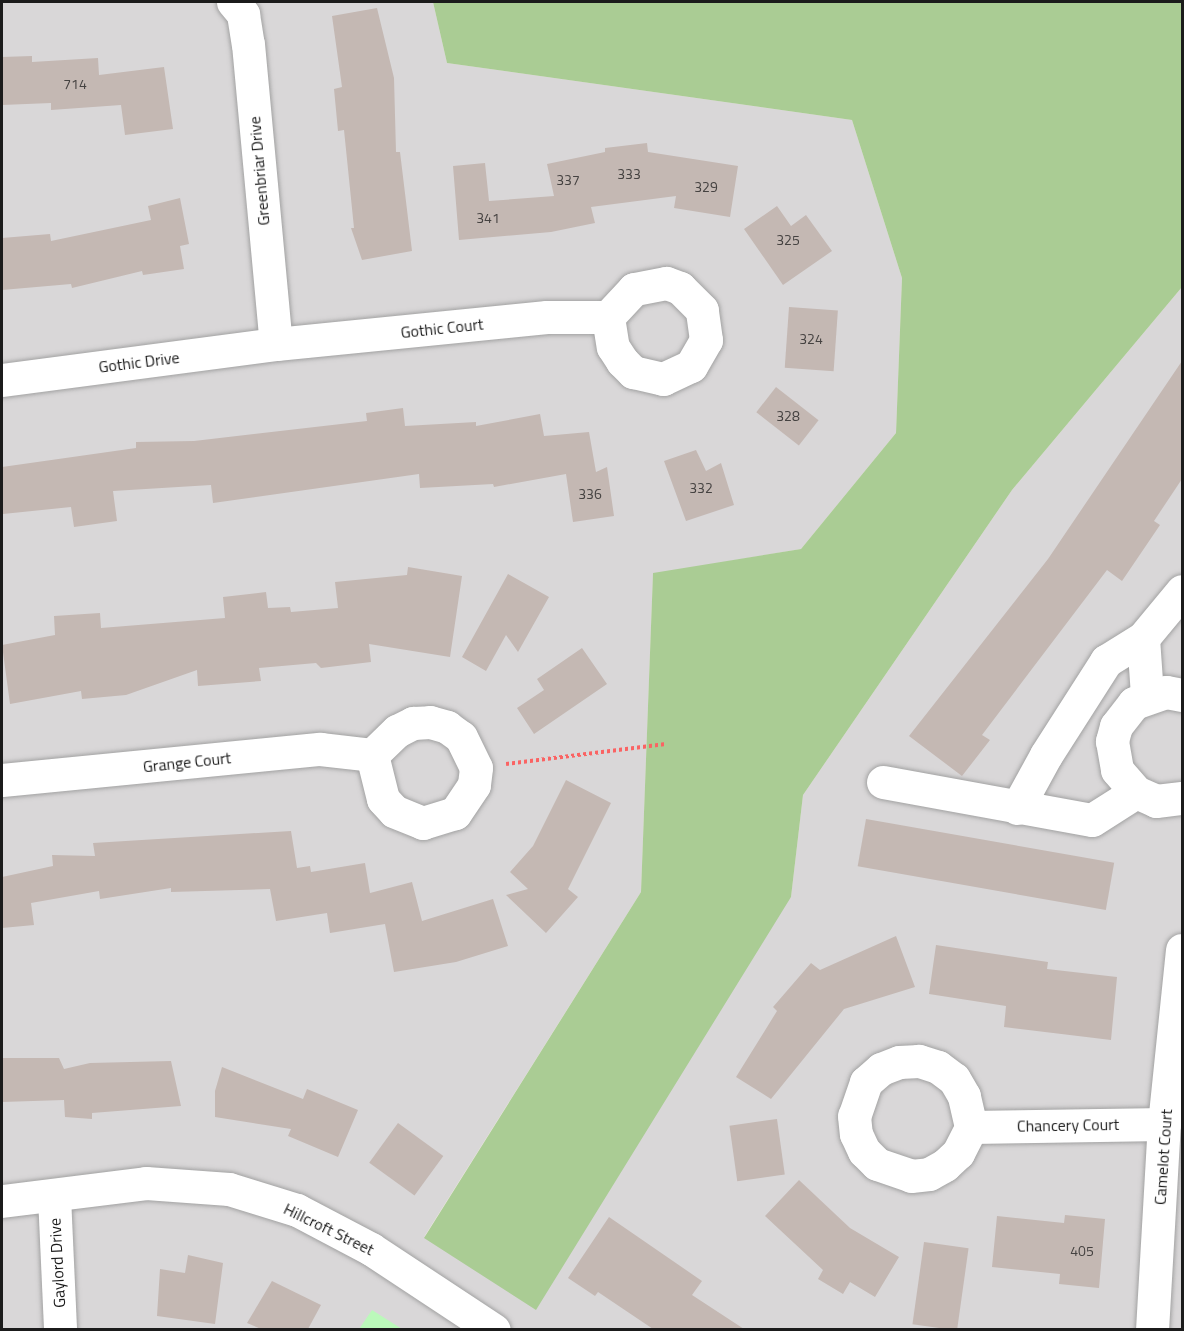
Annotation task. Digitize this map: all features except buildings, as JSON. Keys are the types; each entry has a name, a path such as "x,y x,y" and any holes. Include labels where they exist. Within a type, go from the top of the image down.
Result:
{"street":[{"name":"Greenbriar Drive","path":"233,2 243,14 248,44 276,344"},
{"name":"Gothic Court","path":"276,344 548,317 608,317"},
{"name":"Gothic Drive","path":"2,380 276,344"},
{"path":"1017,808 1046,755 1106,661 1143,638 1182,591"},
{"path":"1143,638 1147,695"},
{"path":"1182,695 1166,692 1147,695 1123,713 1112,741 1117,770 1136,792 1156,801 1182,798"},
{"path":"413,723 430,723 447,727 461,737 476,768 474,785 455,813 423,823 394,811 383,800 372,755 397,731 413,723"},
{"name":"Grange Court","path":"2,780 320,749 372,755"},
{"path":"883,782 1092,820 1136,792"},
{"name":"Camelot Court","path":"1152,1329 1164,1124 1182,950"},
{"name":"Chancery Court","path":"971,1127 1164,1124"},
{"name":"Hillcroft Street","path":"2,1201 146,1183 229,1189 297,1210 371,1249 494,1329"},
{"name":"Gaylord Drive","path":"54,1196 60,1329"}],"path":[{"path":"476,768 666,744"}],"shaded area":[{"path":"2,2 433,2 447,63 852,120 902,278 896,433 801,549 653,574 641,892 424,1237 791,897 803,795 1012,490 1182,287 1182,1329 2,1330"}],"green space":[{"path":"433,2 1182,2 1182,287 1012,490 803,795 791,897 536,1310 424,1238 641,892 653,573 801,549 896,433 902,278 852,120 447,63"},
{"path":"372,1310 402,1329 359,1329"}]}
